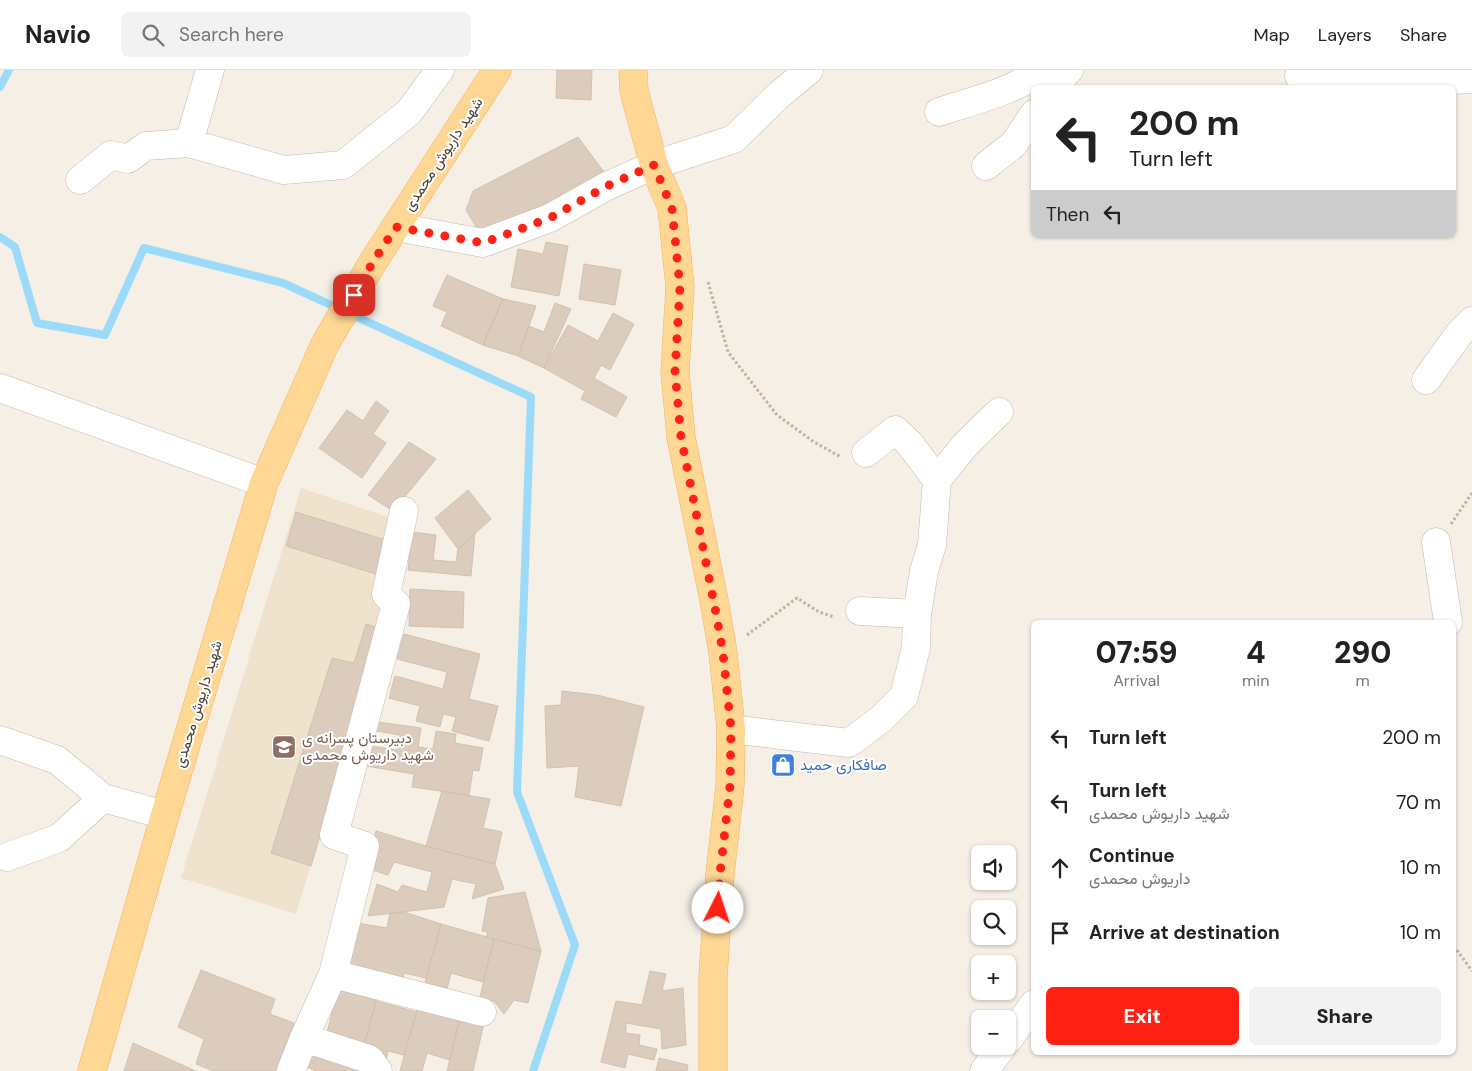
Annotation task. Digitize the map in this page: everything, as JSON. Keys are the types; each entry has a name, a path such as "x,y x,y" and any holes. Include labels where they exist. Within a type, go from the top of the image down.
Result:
{"main road":[{"name":"شهید داریوش محمدی","path":"92,1071 165,815 264,483 325,344 373,262 497,70"},
{"path":"633,70 634,90 654,165 672,208 680,287 675,372 681,437 714,600 723,653 731,728 730,786 720,874 713,976 713,1071"}],"street":[{"path":"189,143 210,70"},
{"path":"80,180 111,155 128,159 146,146 189,143 284,170 343,165 408,112 440,70"},
{"path":"396,227 483,243 550,218 607,186 654,165 734,139 809,70"},
{"path":"940,112 993,94 1033,77 1040,70"},
{"path":"1055,85 1068,70"},
{"path":"1299,76 1369,81 1432,82 1472,79"},
{"path":"986,166 1014,144 1031,118"},
{"path":"1426,380 1459,334 1472,320"},
{"path":"0,388 264,483"},
{"path":"731,728 849,742 881,719 904,696 916,648 917,614 924,570 932,545 937,480 965,446 999,412"},
{"path":"866,453 895,430 909,443 937,480"},
{"path":"291,1071 334,974 365,846 334,835 396,604 386,594 404,511"},
{"path":"1436,542 1448,620"},
{"path":"860,611 917,614"},
{"path":"0,740 56,760 103,798 165,815"},
{"path":"7,857 59,838 103,798"},
{"path":"334,974 482,1012"},
{"path":"1016,1029 1031,1008"},
{"path":"304,1038 368,1060 378,1071"},
{"path":"984,1071 996,1055"}],"path":[{"path":"705,274 728,352 777,415 814,442 841,457 866,453"},
{"path":"1436,542 1472,493"},
{"path":"723,653 797,598 819,612 850,622 860,611"},
{"path":"1456,949 1472,971"}],"shaded area":[{"name":"دبیرستان پسرانه ی شهید داریوش محمدی","path":"301,488 397,520 389,608 296,914 181,878"}],"building":[{"path":"557,70 592,70 591,100 556,98"},
{"path":"578,137 604,172 539,214 481,235 466,210 473,191"},
{"path":"546,242 568,246 559,296 511,287 518,249 543,254"},
{"path":"584,264 621,270 615,305 579,299"},
{"path":"447,275 503,299 483,345 441,326 447,312 433,306"},
{"path":"503,299 536,306 518,356 483,345"},
{"path":"555,303 571,309 544,368 518,356 529,326 544,332"},
{"path":"613,313 634,324 610,370 601,365 594,378 627,397 616,417 581,399 585,391 544,368 568,325 598,341"},
{"path":"376,401 389,411 373,434 386,443 362,478 319,448 347,410 363,421"},
{"path":"409,442 436,459 393,511 368,495"},
{"path":"468,490 491,519 458,549 435,518"},
{"path":"296,512 389,541 379,575 286,546"},
{"path":"412,532 436,535 433,560 456,562 458,549 475,533 471,576 408,570"},
{"path":"410,589 464,592 463,628 409,626"},
{"path":"366,624 382,629 311,866 271,853 332,658 354,663"},
{"path":"404,634 480,654 469,699 498,706 489,741 452,731 456,717 443,714 440,727 416,721 420,706 389,698 395,676 443,689 447,672 397,659"},
{"path":"562,691 597,695 644,707 621,806 575,797 579,766 547,768 545,706 561,705"},
{"path":"378,722 421,728 418,747 433,749 436,731 456,734 455,743 483,748 479,771 473,770 469,795 412,787 414,774 366,766 370,746 397,750 400,735 377,731"},
{"path":"442,791 490,799 483,828 502,832 495,864 426,846"},
{"path":"376,831 495,864 504,889 472,899 476,884 452,879 444,907 368,916 377,884 398,892 402,885 427,892 432,872 394,862 388,875 366,868"},
{"path":"525,892 541,951 486,937 488,932 482,931 488,898"},
{"path":"404,912 441,924 426,978 404,973 403,979 344,972 357,923 387,928 390,913"},
{"path":"441,924 494,939 483,982 451,973 445,997 423,990"},
{"path":"494,939 541,951 528,1003 514,1000 504,1014 494,1001 480,997"},
{"path":"201,970 275,999 270,1014 294,1023 275,1071 214,1071 196,1064 204,1039 178,1027"},
{"path":"650,971 666,974 662,991 683,988 686,1045 662,1049 661,1029 626,1023 626,1033 640,1035 639,1045 657,1049 654,1060 628,1054 625,1068 601,1062 616,1001 642,1005"},
{"path":"340,983 378,993 364,1045 325,1040"},
{"path":"376,1001 417,1012 404,1055 388,1051 386,1060 364,1045"},
{"path":"419,1002 460,1017 450,1060 427,1053 422,1071 400,1071"},
{"path":"460,1017 484,1023 473,1071 447,1071"},
{"path":"133,1043 196,1071 124,1071"},
{"path":"313,1051 369,1071 316,1071 307,1067"},
{"path":"659,1058 688,1065 687,1071 656,1071"}],"waterway":[{"path":"0,87 9,70"},
{"path":"0,237 15,247 37,323 105,335 144,248 283,283 531,397 517,792 575,945 533,1071"}],"place":[{"name":"دبیرستان پسرانه ی شهید داریوش محمدی","path":"284,747"},
{"name":"صافکاری حمید","path":"783,765"}],"route":[{"path":"354,295 396,227 483,243 550,218 607,186 654,165 672,208 680,287 675,372 681,437 714,600 723,653 731,728 730,786 718,908"}]}
